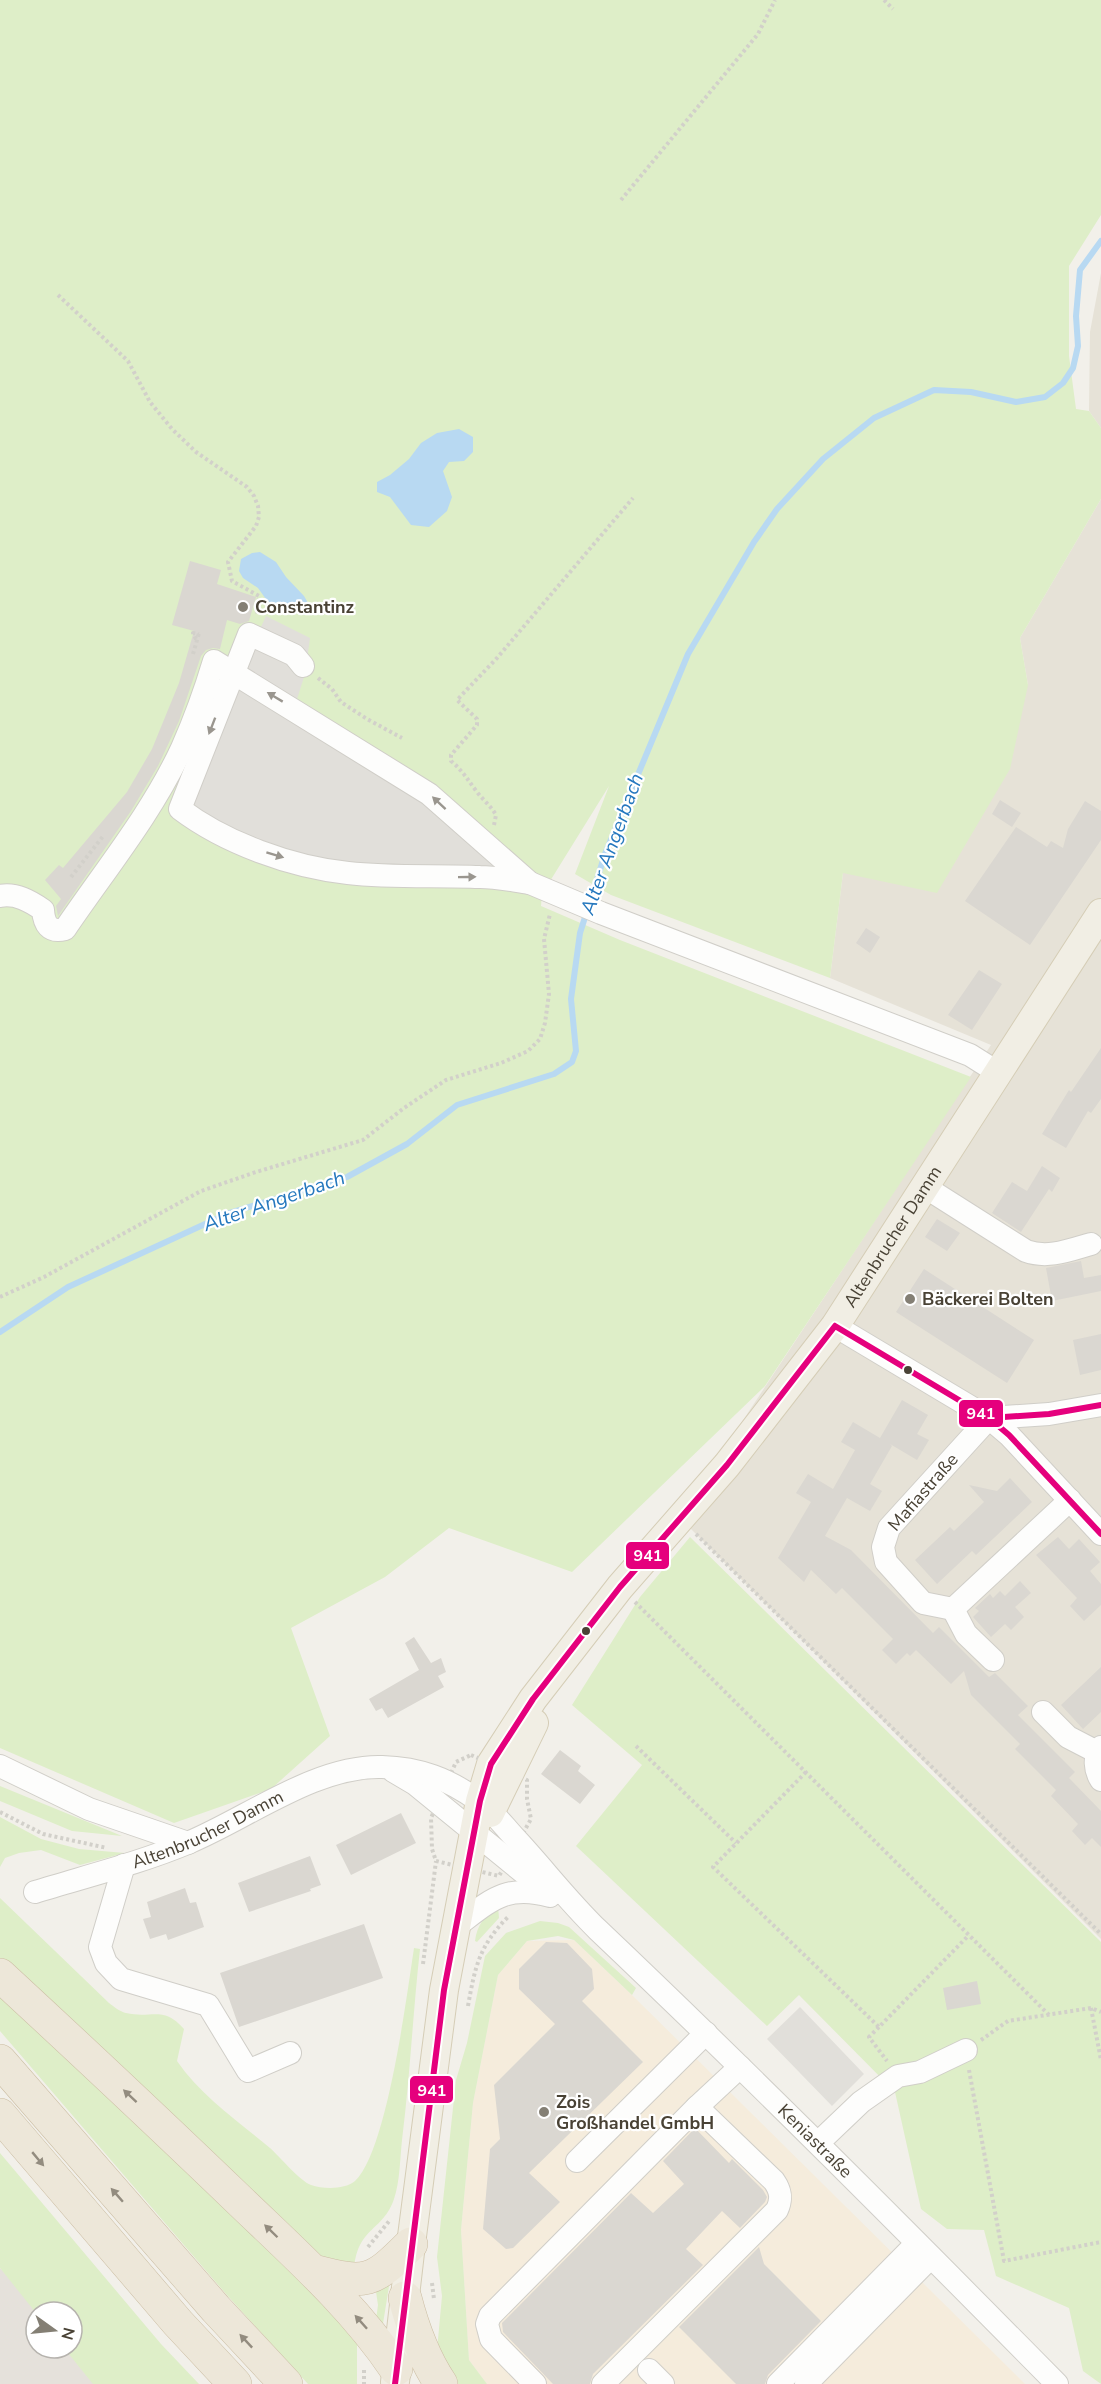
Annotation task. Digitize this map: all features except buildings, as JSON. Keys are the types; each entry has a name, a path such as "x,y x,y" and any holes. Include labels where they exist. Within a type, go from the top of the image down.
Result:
{"highway":[{"path":"0,1975 128,2093 313,2271 365,2326 396,2377"},
{"path":"0,2061 216,2309 286,2384"},
{"path":"0,2115 178,2323 235,2384"},
{"path":"313,2271 342,2279 364,2280 385,2270 411,2244"},
{"path":"405,2298 415,2334 429,2367 441,2384"}],"main road":[{"name":"Altenbrucher Damm","path":"396,2377 434,2058 455,1927 475,1834 486,1806 491,1764 533,1699 620,1587 733,1457 835,1326 1101,913"}],"street":[{"path":"303,666 294,655 249,634 180,809 220,836 242,845 335,871 444,878 481,876 530,883 600,913 970,1055 997,1072"},
{"path":"0,897 6,895 20,897 33,902 43,910 44,922 50,929 57,931 65,929 147,810 166,778 198,710 214,661 429,794 530,883"},
{"path":"925,1187 1026,1251 1036,1255 1049,1255 1091,1244"},
{"path":"835,1326 989,1418 1009,1435 1101,1534"},
{"path":"989,1418 1049,1414 1101,1405"},
{"name":"Mafiastraße","path":"953,1609 923,1603 886,1562 883,1547 889,1528 989,1418"},
{"path":"993,1660 966,1634 953,1609 1070,1500"},
{"path":"1043,1712 1068,1737 1099,1749 1096,1761 1101,1780"},
{"path":"0,1766 88,1809 188,1843"},
{"path":"380,1766 402,1775 415,1784 475,1834"},
{"name":"Altenbrucher Damm","path":"35,1892 118,1856 188,1843 229,1825 305,1784 342,1771 380,1766 427,1772 447,1780 486,1806"},
{"name":"Keniastraße","path":"486,1806 531,1853 569,1902 818,2143 1057,2384"},
{"name":"Keniastraße","path":"475,1834 524,1874 569,1902"},
{"path":"118,1856 100,1947 106,1963 122,1979 208,2005 248,2072 290,2053"},
{"name":"Keniastraße","path":"455,1927 504,1894 530,1890 569,1902"},
{"path":"577,2161 706,2033"},
{"path":"818,2143 861,2102 898,2076 921,2072 966,2050"},
{"path":"535,2384 490,2338 487,2324 490,2316 697,2107 740,2067"},
{"path":"603,2384 777,2210 780,2203 781,2194 774,2181 697,2107"},
{"path":"778,2384 924,2250"},
{"path":"807,2384 924,2250"}],"path":[{"path":"621,200 758,34 776,0"},
{"path":"884,0 893,9"},
{"path":"58,295 128,361 150,402 172,429 196,452 247,487 254,496 259,518 256,526 228,562 232,581 260,596 257,615 249,634"},
{"path":"496,815 461,769 451,761 451,755 477,725 477,719 457,700 497,658 633,498"},
{"path":"192,656 198,635"},
{"path":"303,666 332,689 341,702 402,738"},
{"path":"71,877 106,831"},
{"path":"0,1297 44,1277 201,1191 363,1140 404,1108 446,1080 501,1063 528,1051 540,1039 545,1023 549,994 544,939 551,909 560,896"},
{"path":"679,1517 1101,1934"},
{"path":"620,1587 1049,2015"},
{"path":"636,1746 736,1843"},
{"path":"806,1772 713,1867 879,2027"},
{"path":"0,1812 43,1834 118,1856"},
{"path":"422,1973 436,1861"},
{"path":"898,2076 869,2037 969,1935"},
{"path":"1091,2008 1101,2060"},
{"path":"1101,2012 1091,2008 1008,2022 966,2050 1004,2261 1101,2242"},
{"path":"364,2280 364,2259 367,2248 392,2217"},
{"path":"364,2384 365,2326"}],"shaded area":[{"path":"1101,273 1101,428 1089,411 1090,332"},
{"path":"1101,499 1101,1939 679,1517 991,1045 830,978 843,873 1028,685 1020,638"},
{"path":"266,616 310,638 305,674 297,699 435,785 533,894 217,843 169,813 242,628 260,629"},
{"path":"574,1940 1025,2384 487,2384 469,2360 461,2230 473,2103 498,1975 527,1941"},
{"path":"800,2007 864,2074 832,2106 767,2039"},
{"path":"0,2268 28,2300 24,2300 24,2360 83,2360 105,2384 0,2384"}],"green space":[{"path":"0,0 1101,0 1101,215 1069,266 1069,356 1076,409 1089,411 1101,428 1101,499 1020,638 1028,685 1010,769 937,893 843,873 830,978 611,895 575,874 609,786 542,894 541,906 620,940 971,1077 765,1386 572,1572 449,1528 385,1577 291,1628 330,1736 271,1789 174,1823 0,1748"},
{"path":"690,1537 1101,1942 1101,2384 1083,2371 1069,2308 996,2276 984,2230 947,2229 921,2209 895,2092 799,1995 767,2026 576,1846 642,1765 572,1705 640,1597"},
{"path":"0,1786 122,1836 72,1831 0,1801"},
{"path":"0,1817 41,1839 79,1849 125,1853 80,1865 41,1850 19,1853 5,1858 0,1867"},
{"path":"0,1898 115,2008 135,2014 163,2015 177,2022 184,2029 177,2061 197,2086 270,2148 301,2179 311,2185 321,2187 339,2187 355,2181 366,2165 377,2139 394,2071 414,1948 420,1949 398,2185 389,2210 360,2246 354,2272 339,2273 0,1964"},
{"path":"498,1906 499,1918 477,1942 475,1941 482,1921"},
{"path":"540,1921 569,1927 636,1988 632,1995 574,1940 558,1936 527,1941 498,1975 473,2103 461,2230 469,2360 487,2384 452,2384 437,2350 442,2296 437,2257 456,2080 467,2043 485,1956 506,1933"},
{"path":"0,1990 306,2276 357,2338 357,2384 308,2384 226,2294 0,2031"},
{"path":"0,2153 161,2344 199,2384 93,2384 74,2360 84,2360 84,2300 26,2300 0,2268"},
{"path":"390,2280 381,2336 375,2327 378,2305 375,2285"}],"water":[{"path":"459,429 473,437 473,452 464,461 449,462 443,471 452,497 447,511 429,527 411,525 390,497 377,492 377,482 390,475 409,459 421,443 437,433"},
{"path":"260,552 276,562 286,577 304,596 308,603 308,614 304,615 275,607 268,602 258,588 243,578 239,571 241,559 252,553"}],"waterway":[{"name":"Alter Angerbach","path":"0,1332 68,1287 229,1213 347,1177 407,1144 457,1105 554,1074 572,1062 576,1051 571,999 580,933 605,854 688,654 754,542 777,509 823,459 874,418 934,390 971,392 1016,402 1045,397 1063,383 1073,368 1078,346 1076,316 1080,270 1101,241"}],"transit line":[{"name":"941","path":"835,1326 989,1418 1009,1435 1101,1534"},
{"name":"941","path":"395,2384 444,1990 480,1801 491,1764 533,1699 620,1587 727,1465 835,1326"},
{"name":"941","path":"959,1400 989,1418 1049,1414 1101,1405"}],"place":[{"name":"Constantinz","path":"243,607"},
{"name":"Bäckerei Bolten","path":"910,1299"},
{"name":"Zois Großhandel GmbH","path":"544,2112"}]}
